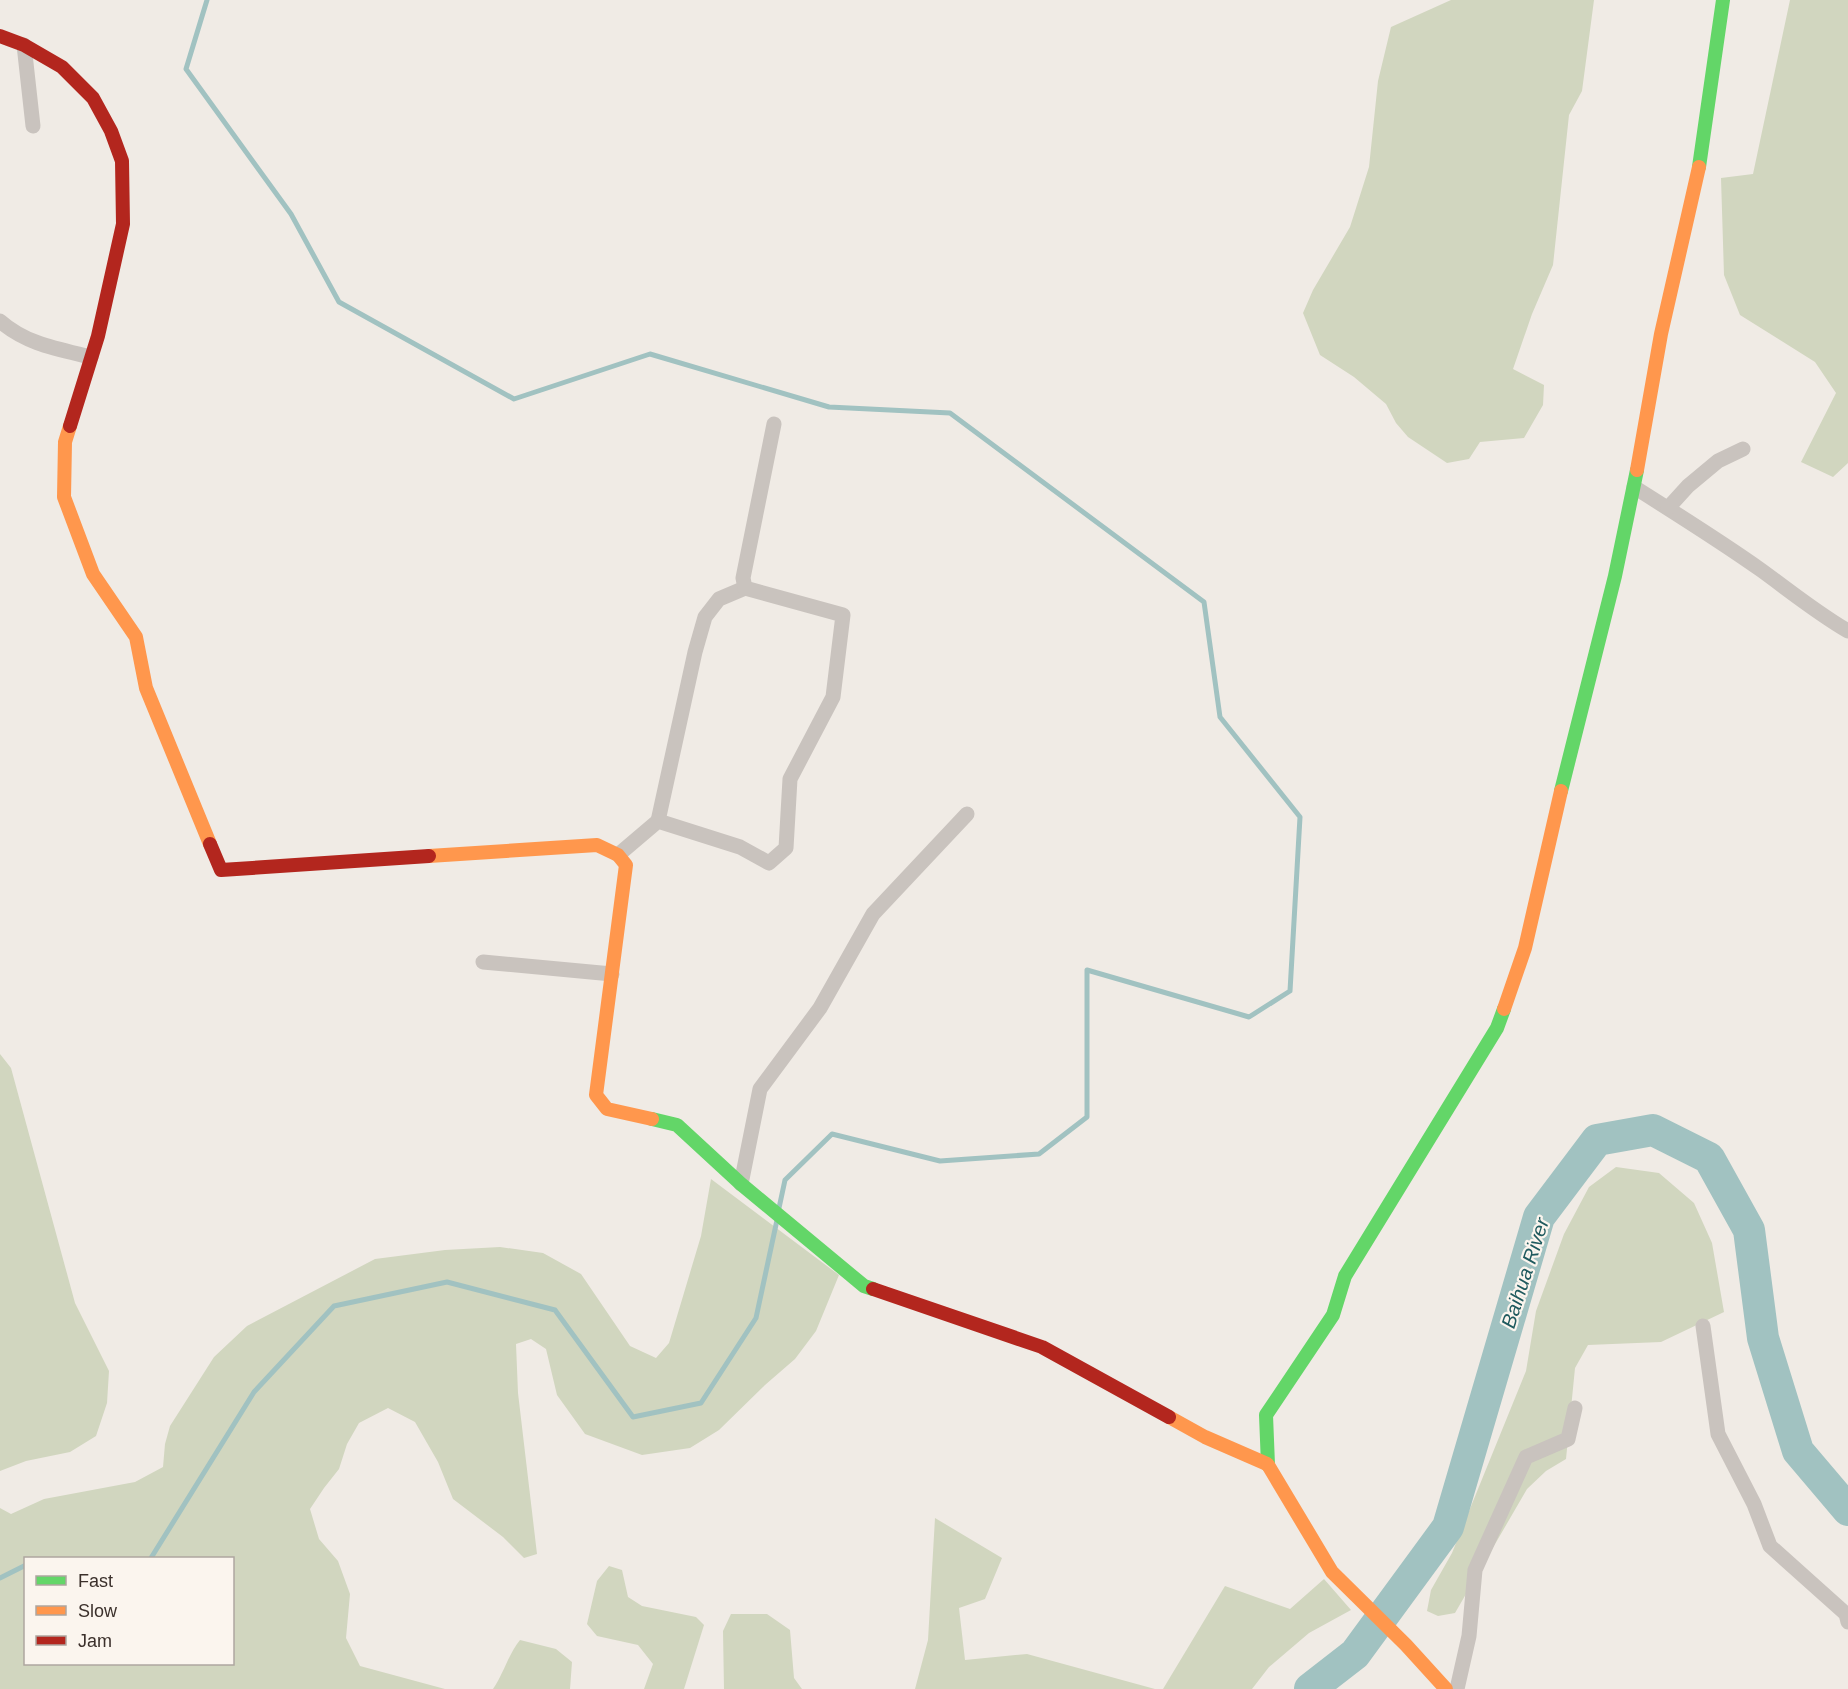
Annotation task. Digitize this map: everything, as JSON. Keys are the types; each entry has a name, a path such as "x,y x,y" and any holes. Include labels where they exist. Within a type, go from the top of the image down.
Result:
{"street":[{"path":"1446,1689 1406,1645 1332,1572 1267,1464 1266,1416 1333,1315 1345,1276 1497,1028 1525,948 1571,749 1615,576 1634,487 1661,334 1698,173 1723,0"},
{"path":"0,36 24,45 62,67 93,98 111,131 122,161 123,224 98,336 64,442 64,497 93,574 136,637 146,688 221,870 597,845 618,855 626,865 596,1095 607,1109 677,1125 741,1184 864,1286 1042,1347 1205,1437 1267,1464"},
{"path":"24,45 33,126"},
{"path":"0,321 12,332 34,343 91,357"},
{"path":"745,588 743,578 774,424"},
{"path":"1668,508 1688,486 1718,461 1743,449"},
{"path":"1634,487 1762,570 1848,631"},
{"path":"618,855 658,821 695,652 705,617 719,599 745,588 843,615 833,697 790,779 786,848 769,862 740,847 658,821"},
{"path":"741,1184 760,1089 820,1008 873,914 967,814"},
{"path":"483,962 612,974"},
{"path":"1703,1326 1718,1434 1754,1504 1770,1546 1846,1614 1848,1622"},
{"path":"1457,1689 1469,1636 1475,1570 1526,1457 1568,1439 1575,1408"}],"green space":[{"path":"1451,0 1594,0 1582,91 1569,115 1553,265 1532,314 1513,369 1544,385 1543,405 1524,438 1480,442 1469,459 1447,463 1408,437 1396,423 1386,404 1354,377 1320,355 1303,313 1313,290 1350,227 1369,167 1378,81 1391,27"},
{"path":"1790,0 1848,0 1848,463 1833,477 1801,462 1836,393 1815,362 1740,315 1724,275 1721,178 1753,174"},
{"path":"0,1054 11,1068 75,1303 109,1371 107,1403 96,1436 70,1452 26,1461 0,1471"},
{"path":"1616,1167 1659,1173 1694,1203 1712,1243 1724,1312 1661,1342 1588,1345 1575,1368 1566,1459 1546,1471 1527,1489 1455,1613 1438,1616 1427,1611 1431,1590 1452,1553 1526,1371 1536,1311 1564,1234 1589,1187"},
{"path":"711,1179 839,1275 816,1331 795,1359 719,1430 690,1448 642,1455 585,1434 557,1395 546,1349 531,1339 516,1344 518,1393 537,1554 524,1558 503,1537 453,1499 438,1462 415,1422 388,1408 359,1423 347,1444 339,1469 310,1509 319,1539 338,1561 350,1594 346,1638 360,1666 445,1689 0,1689 0,1508 11,1514 44,1499 135,1482 163,1467 165,1444 170,1426 214,1357 247,1326 375,1259 445,1250 500,1247 543,1253 581,1274 630,1346 656,1358 669,1343 701,1236"},
{"path":"935,1518 1002,1558 985,1599 959,1608 965,1660 1027,1654 1155,1689 915,1689 928,1640"},
{"path":"609,1566 622,1570 628,1597 642,1606 696,1617 704,1625 684,1689 644,1689 653,1664 638,1645 597,1636 587,1624 597,1581"},
{"path":"1324,1579 1351,1610 1309,1633 1269,1667 1252,1689 1163,1689 1225,1586 1290,1609"},
{"path":"731,1614 767,1614 790,1630 794,1678 802,1689 724,1689 723,1631"},
{"path":"520,1640 556,1649 572,1662 570,1689 493,1689"}],"waterway":[{"path":"207,0 186,69 291,214 339,302 514,399 650,354 829,407 950,413 1204,602 1220,717 1300,817 1290,991 1249,1017 1087,970 1087,1117 1039,1154 940,1161 832,1134 785,1180 779,1208"},
{"name":"Baihua River","path":"1310,1689 1355,1654 1448,1527 1539,1217 1597,1140 1653,1130 1709,1158 1749,1230 1763,1338 1798,1451 1848,1510"},
{"path":"152,1557 254,1392 334,1306 447,1282 555,1310 633,1417 701,1403 756,1318 777,1220"},
{"path":"0,1578 24,1566"}],"traffic: fast":[{"path":"1699,167 1723,0"},
{"path":"1561,791 1615,576 1637,470"},
{"path":"1268,1465 1266,1415 1333,1315 1345,1276 1497,1028 1504,1009"},
{"path":"652,1119 677,1125 741,1184 864,1286 873,1289"}],"traffic: slow":[{"path":"1637,470 1661,334 1699,167"},
{"path":"70,426 65,442 64,497 93,574 136,637 146,688 210,844"},
{"path":"1504,1009 1525,948 1561,791"},
{"path":"429,856 597,845 618,855 626,865 596,1095 607,1109 652,1119"},
{"path":"1169,1417 1205,1437 1267,1464"},
{"path":"1268,1465 1332,1572 1406,1645 1446,1689"}],"traffic: jam":[{"path":"0,36 24,45 62,67 93,98 111,131 122,161 123,224 98,336 70,426"},
{"path":"210,844 221,870 429,856"},
{"path":"873,1289 1042,1347 1169,1417"}]}
